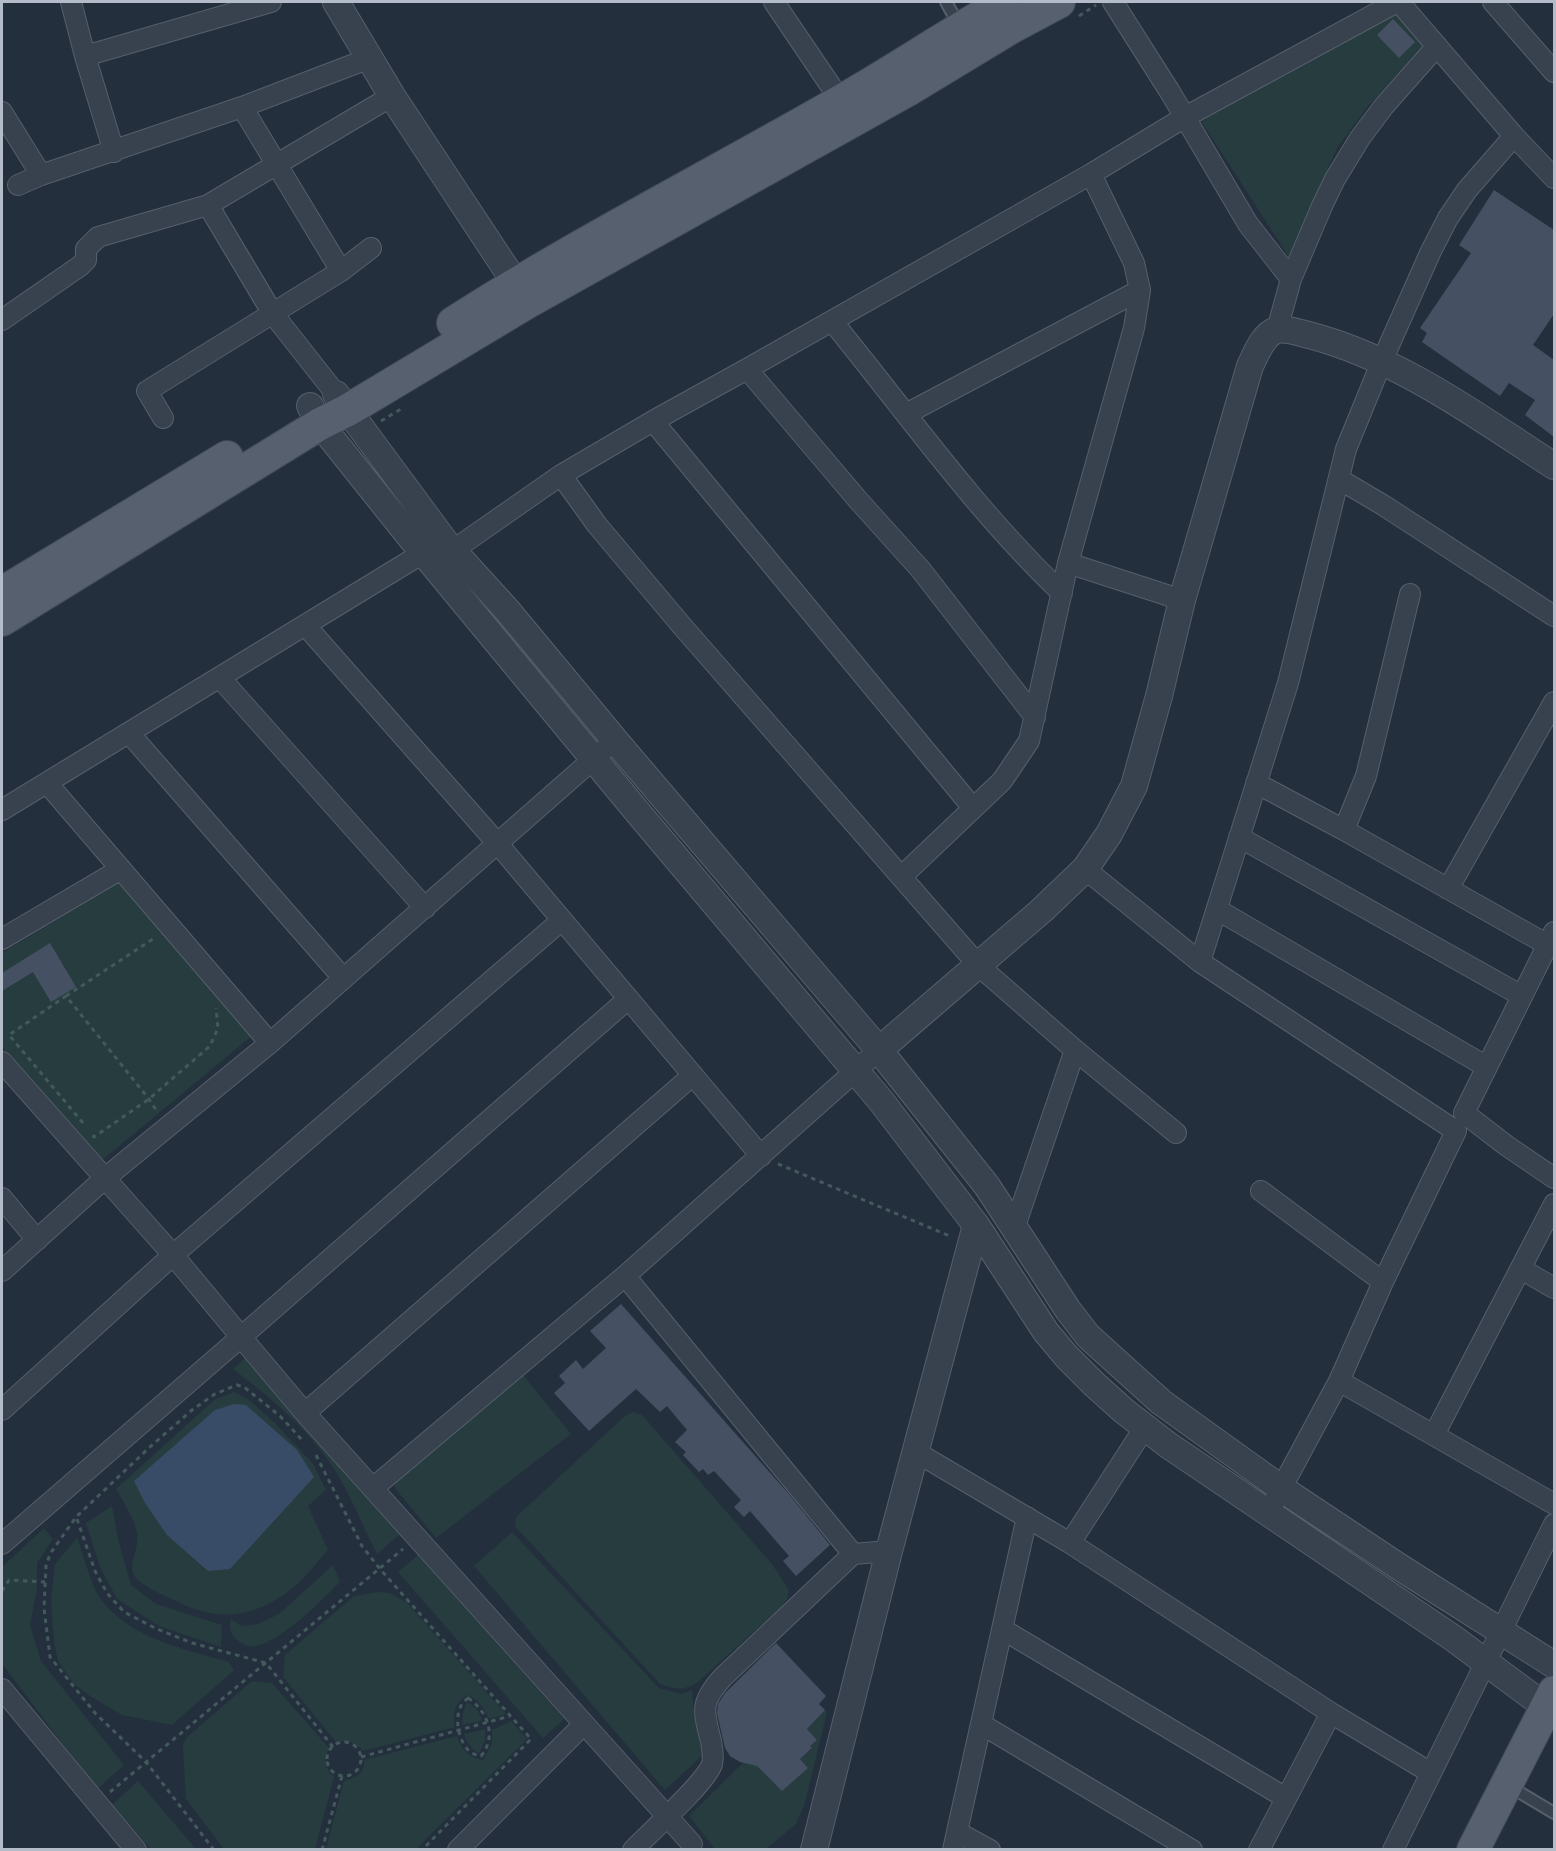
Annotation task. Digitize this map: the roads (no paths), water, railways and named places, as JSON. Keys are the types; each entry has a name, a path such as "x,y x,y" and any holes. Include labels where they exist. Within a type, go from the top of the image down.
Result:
{"main road":[{"path":"6,599 522,292 848,110 909,90 962,32 1006,2"},
{"path":"962,32 1059,2"},
{"path":"1473,1850 1550,1699"}],"street":[{"path":"71,2 114,152"},
{"path":"85,56 272,2"},
{"path":"336,2 392,96 522,292"},
{"path":"774,2 848,110"},
{"path":"1113,2 1248,224 1291,279"},
{"path":"452,551 561,475 653,421 1091,174 1185,117 1398,2 1514,136 1554,178"},
{"path":"1493,2 1554,72"},
{"path":"1277,330 1291,279 1335,179 1384,105 1437,46"},
{"path":"18,185 41,175 242,107 370,58"},
{"path":"2,320 80,266 86,260 86,249 98,237 208,205 392,96"},
{"path":"242,107 341,271"},
{"path":"2,112 41,175"},
{"path":"1200,962 1288,683 1346,449 1427,258 1448,218 1474,182 1514,136"},
{"path":"901,877 1002,781 1029,741 1068,563 1134,328 1140,290 1134,263 1091,174"},
{"path":"208,205 328,409 423,553 888,1110 973,1235 1067,1357 1094,1384 1145,1427 1487,1662 1550,1699"},
{"path":"163,418 147,391 341,271 371,248"},
{"path":"906,414 1140,290"},
{"path":"832,321 933,451 993,522 1062,593"},
{"path":"373,1488 625,1276 855,1070 979,966 1085,869 1108,834 1134,786 1182,600 1250,366 1268,336 1277,330 1292,331 1357,350 1382,361 1449,398 1554,466"},
{"path":"747,369 858,500 921,570 1035,717"},
{"path":"328,409 452,551 507,610 879,1050 987,1186 1068,1310 1088,1336 1161,1402 1282,1489 1554,1665"},
{"path":"653,421 973,808"},
{"path":"561,475 597,525 682,626 979,966 1075,1050 1176,1133"},
{"path":"1339,479 1554,616"},
{"path":"2,810 423,553"},
{"path":"1068,563 1182,600"},
{"path":"1344,830 1366,776 1410,594"},
{"path":"306,626 498,844 761,1156"},
{"path":"220,678 424,908"},
{"path":"1448,889 1554,702"},
{"path":"129,733 344,978"},
{"path":"2,1271 104,1179 270,1042 615,740"},
{"path":"47,783 270,1042"},
{"path":"1256,783 1448,889 1551,939 1383,1282 1339,1381 1268,1513"},
{"path":"1239,837 1522,996"},
{"path":"2,939 121,869"},
{"path":"1085,869 1200,962 1460,1122 1507,1146 1554,1178"},
{"path":"1218,910 1487,1067"},
{"path":"2,1410 173,1256 562,920"},
{"path":"2,1544 628,999"},
{"path":"1014,1229 1075,1050"},
{"path":"2,1062 173,1256 305,1413 694,1848"},
{"path":"305,1413 693,1075"},
{"path":"814,1850 889,1551 987,1186"},
{"path":"1260,1191 1383,1282"},
{"path":"2,1198 37,1240"},
{"path":"1434,1435 1554,1204"},
{"path":"1521,1269 1554,1288"},
{"path":"625,1276 853,1554"},
{"path":"1339,1381 1554,1504"},
{"path":"1070,1543 1145,1427"},
{"path":"916,1452 1070,1543 1331,1713 1431,1773"},
{"path":"990,1850 955,1841 1027,1517"},
{"path":"1393,1850 1554,1524"},
{"path":"633,1850 697,1785 712,1763 713,1752 705,1718 706,1702 710,1691 853,1554 889,1551"},
{"path":"1002,1629 1286,1798"},
{"path":"2,1689 136,1850"},
{"path":"1259,1850 1331,1713"},
{"path":"458,1850 584,1724"},
{"path":"981,1724 1192,1850"}],"lane":[{"path":"1507,1785 1554,1813"}],"water":[{"path":"234,1404 246,1405 297,1450 314,1477 230,1569 208,1571 167,1535 145,1503 134,1481 215,1410"}]}
